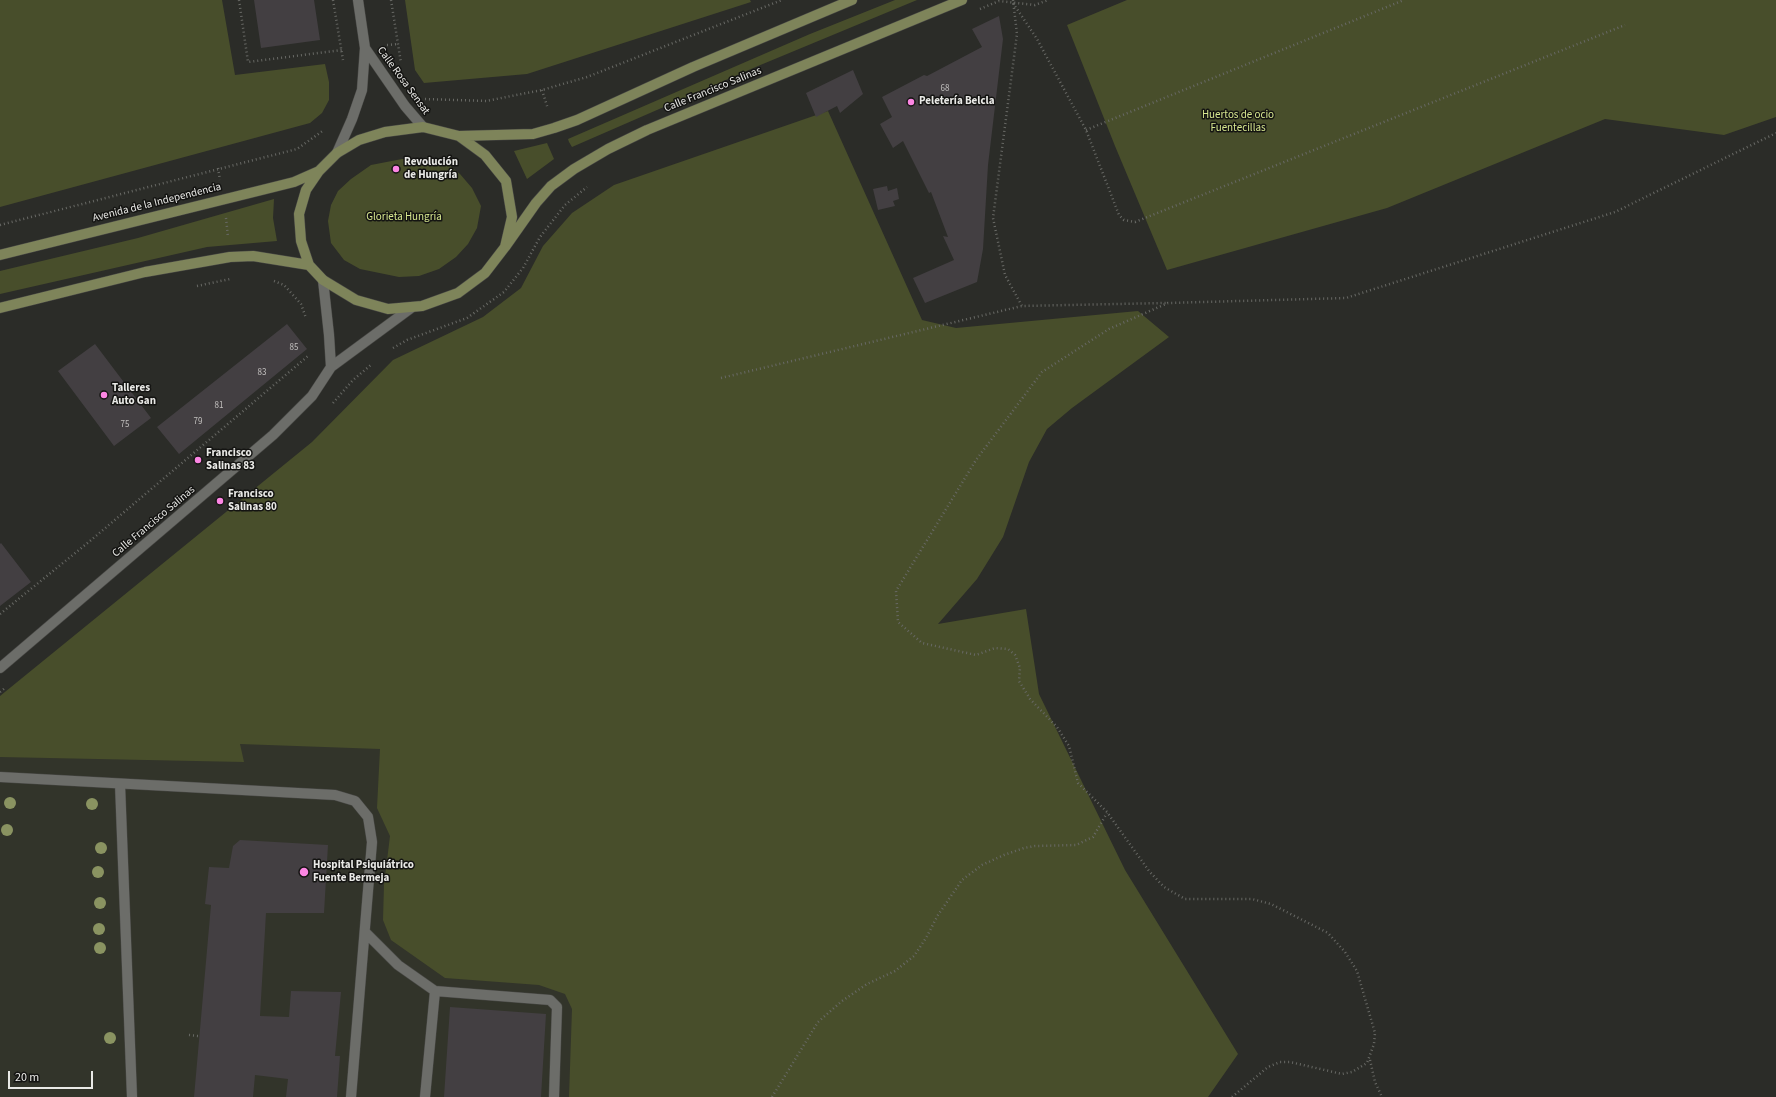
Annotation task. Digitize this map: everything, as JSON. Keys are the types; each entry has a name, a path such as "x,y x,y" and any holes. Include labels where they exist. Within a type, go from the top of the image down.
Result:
{"main road":[{"path":"459,136 485,155 506,181 512,217 505,247 485,273 458,293 422,306 388,309 356,300 323,280 309,265 301,241 299,214 306,190 318,171 337,153 359,140 385,132 423,127 459,136 533,134 577,120 693,67 852,0"},
{"name":"Calle Francisco Salinas","path":"505,247 536,203 551,186 574,169 608,149 647,130 962,0"},
{"name":"Avenida de la Independencia","path":"0,255 294,182 318,171"},
{"path":"0,308 145,272 230,257 253,256 309,265"}],"street":[{"name":"Calle Rosa Sensat","path":"337,153 352,119 362,90 365,48 358,0"},
{"name":"Calle Rosa Sensat","path":"365,48 405,106 423,127"},
{"path":"323,280 329,335 330,367"},
{"name":"Calle Francisco Salinas","path":"0,668 273,435 312,396 330,367 410,308"},
{"path":"0,777 335,795 355,800 368,817 372,842 351,1097"},
{"path":"120,784 132,1097"},
{"path":"365,932 398,964 435,991 550,1000 557,1007 554,1097"},
{"path":"425,1097 435,991"}],"path":[{"path":"238,0 248,62 342,50"},
{"path":"334,0 343,64"},
{"path":"392,0 401,65"},
{"path":"422,99 486,101 542,90 587,77 782,0"},
{"path":"1086,130 1404,0"},
{"path":"1013,1 1037,39 1086,130 1119,215 1124,220 1135,222 1625,25"},
{"path":"1013,1 1017,34 993,218 1005,275 1022,306"},
{"path":"0,225 297,149 330,126"},
{"path":"721,378 1022,306 1346,298 1615,212 1776,133"},
{"path":"223,199 230,257"},
{"path":"197,286 233,279"},
{"path":"270,280 284,285 301,304 307,323"},
{"path":"1168,303 1109,329 1042,372 976,460 896,591 898,622 922,644 976,655 995,648 1008,649 1015,655 1020,668 1019,681 1023,690 1057,727 1069,746 1078,783 1107,812 1149,871 1164,888 1185,899 1252,899 1271,904 1328,933 1345,952 1357,972 1375,1033 1374,1044 1367,1064 1352,1072 1342,1074 1290,1062 1280,1062 1268,1067 1232,1097"},
{"path":"0,614 90,541 308,356 311,350"},
{"path":"308,356 353,380"},
{"path":"772,1097 818,1022 842,1001 867,984 895,970 914,956 926,938 938,915 962,880 982,865 1024,848 1035,846 1076,846 1093,837 1107,812"},
{"path":"189,1035 198,1036"},
{"path":"1370,1059 1375,1082 1382,1097"}],"shaded area":[{"name":"Hospital Psiquiátrico Fuente Bermeja","path":"125,740 611,745 615,1097 0,1097 0,750"}],"green space":[{"path":"0,0 222,0 235,75 325,64 329,82 329,100 322,113 310,123 0,207"},
{"path":"405,0 750,0 751,2 527,74 424,83 415,70"},
{"path":"895,0 917,0 758,66 572,147 569,142 568,139 810,34"},
{"name":"Huertos de ocio Fuentecillas","path":"1127,0 1776,0 1776,117 1724,135 1605,119 1387,208 1167,270 1115,146 1067,25"},
{"path":"828,111 922,320 956,328 1138,311 1169,337 1072,408 1047,429 1029,462 1003,537 977,579 938,624 1026,609 1039,694 1125,870 1238,1054 1208,1097 569,1097 572,1009 565,994 539,985 445,978 391,940 383,920 384,885 390,836 377,808 380,749 240,744 244,762 0,757 0,696 312,442 393,360 483,317 521,288 543,246 572,213 614,185"},
{"path":"547,143 554,159 527,179 514,151"},
{"name":"Glorieta Hungría","path":"402,159 419,159 449,165 460,174 472,188 481,206 477,228 468,244 456,257 439,269 419,276 399,277 360,269 344,260 331,243 328,221 331,205 338,191 351,179 371,165"},
{"path":"274,199 273,218 277,241 207,247 0,294 0,271 138,238"}],"building":[{"path":"254,0 314,0 320,40 261,48"},
{"path":"999,16 1003,39 988,165 983,249 977,282 925,303 913,278 954,260 943,236 948,237 931,192 929,193 903,141 893,148 880,124 892,117 882,97 924,75 927,76 982,47 972,29"},
{"path":"853,70 863,94 840,113 837,106 816,117 806,93"},
{"path":"887,186 888,191 897,188 899,199 893,201 895,206 878,210 873,189"},
{"path":"287,324 307,349 179,454 157,427"},
{"name":"Talleres Auto Gan","path":"95,344 151,418 114,446 58,371"},
{"path":"1,543 31,582 0,606 0,544"},
{"path":"240,840 328,845 324,913 266,913 260,1016 289,1017 291,991 341,992 335,1056 340,1056 337,1097 286,1097 288,1079 255,1075 253,1097 194,1097 211,905 205,904 209,867 229,868 233,846"},
{"path":"450,1007 546,1014 541,1097 444,1097"}],"place":[{"name":"Peletería Belcla","path":"911,102"},
{"name":"Revolución de Hungría","path":"396,169"},
{"name":"Talleres Auto Gan","path":"104,395"},
{"name":"Francisco Salinas 83","path":"198,460"},
{"name":"Francisco Salinas 80","path":"220,501"},
{"name":"Hospital Psiquiátrico Fuente Bermeja","path":"304,872"}]}
